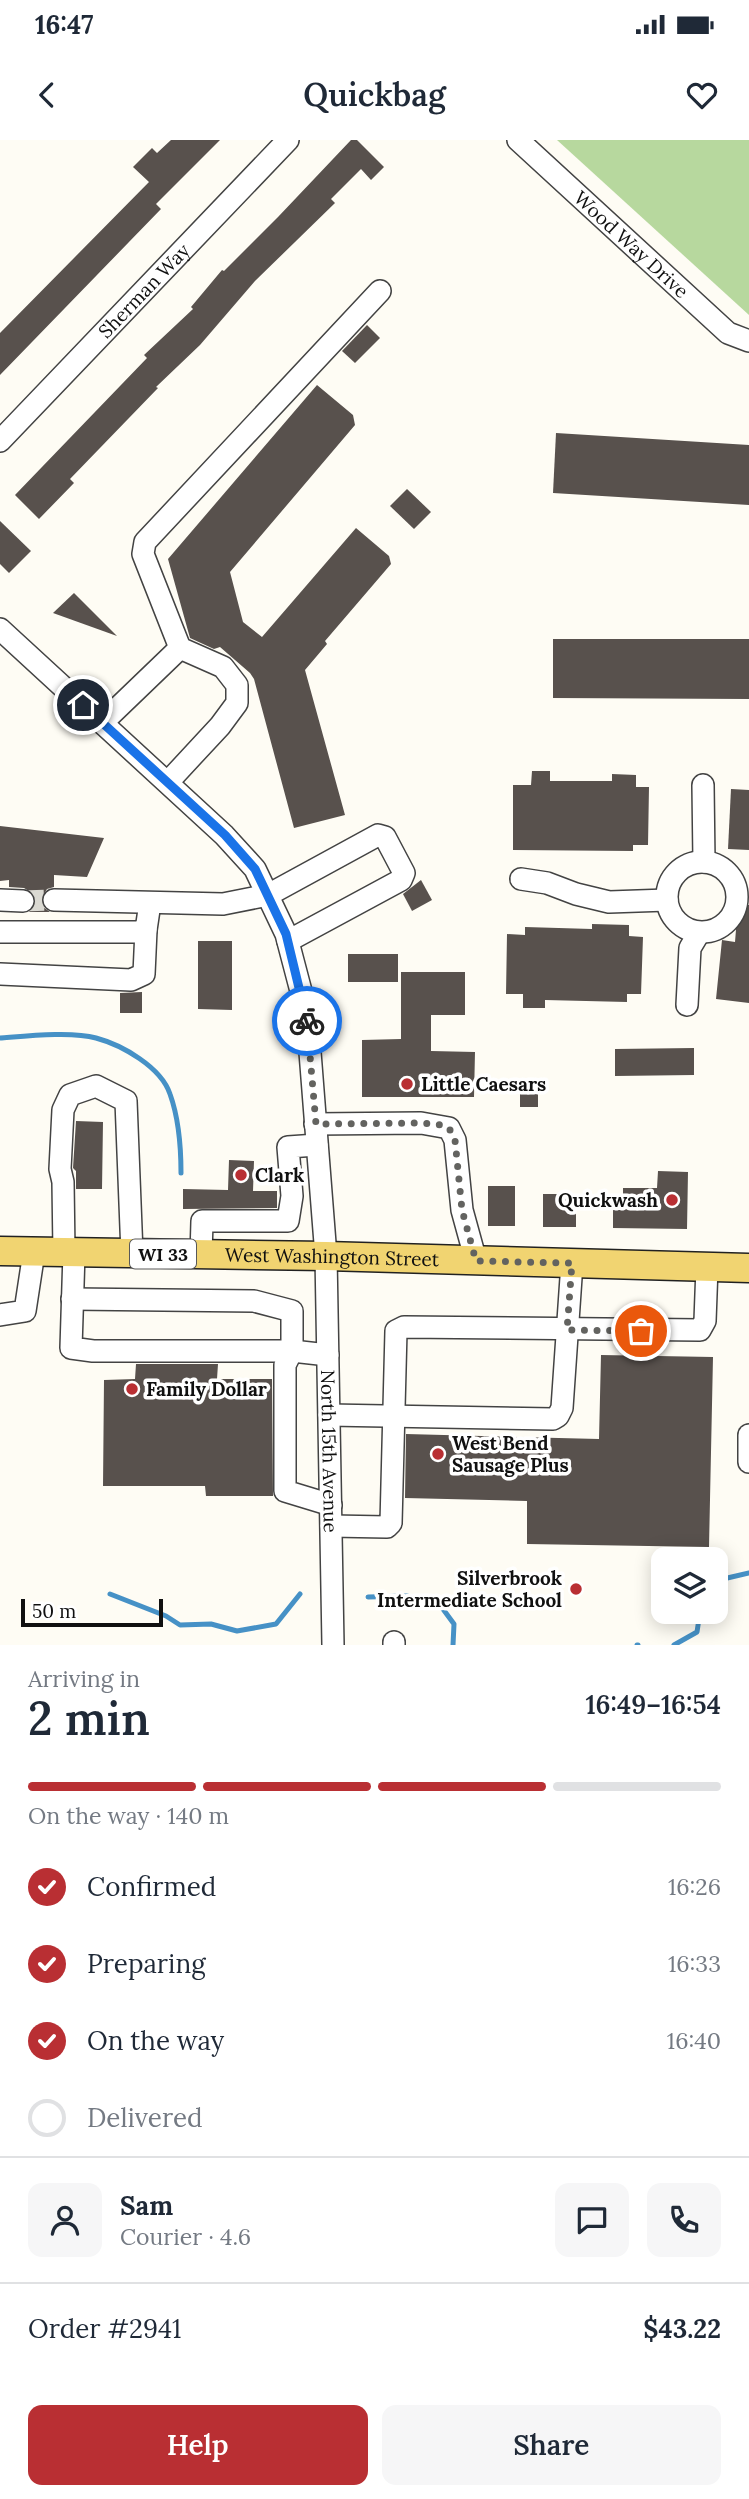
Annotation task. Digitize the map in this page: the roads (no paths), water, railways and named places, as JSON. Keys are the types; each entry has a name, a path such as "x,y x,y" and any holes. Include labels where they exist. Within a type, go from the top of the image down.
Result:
{"main road":[{"name":"West Washington Street","path":"0,1251 326,1256 749,1268"}],"street":[{"name":"Sherman Way","path":"0,441 288,140"},
{"name":"Wood Way Drive","path":"518,140 728,333 749,341"},
{"path":"167,782 220,726 237,703 237,685 223,667 180,648 143,554 145,542 380,291"},
{"name":"North 15th Avenue","path":"2,636 225,835 255,869 288,941 307,1014 326,1256 333,1645"},
{"path":"102,723 180,648"},
{"path":"703,785 705,862"},
{"path":"54,900 223,904 268,895 378,835 384,837 402,865 404,873 401,880 288,941"},
{"path":"705,862 718,866 729,874 743,900 729,920 720,927 699,933 677,922 670,912 667,888 681,868 692,863 705,862"},
{"path":"521,879 547,883 609,902 667,900"},
{"path":"0,900 23,901"},
{"path":"0,974 131,980 144,974 150,903"},
{"path":"0,932 146,930"},
{"path":"687,1005 690,948 699,933"},
{"path":"132,1254 126,1101 96,1086 70,1095 63,1110 60,1169 72,1299 71,1348 93,1351 292,1351 328,1355"},
{"path":"201,1255 202,1221 289,1221 292,1196 289,1147 316,1134 421,1123 449,1128 455,1140 462,1210 476,1261"},
{"path":"0,1315 24,1311 34,1252"},
{"path":"329,1415 553,1419 558,1416 562,1408 572,1263"},
{"path":"72,1299 254,1301 292,1311 292,1351 285,1365 285,1490 331,1516 387,1527 391,1524 396,1331 404,1327 700,1330 705,1321 707,1267"},
{"path":"749,1435 749,1462"}],"waterway":[{"path":"0,1038 86,1036 117,1046 139,1058 158,1075 170,1094 179,1133 181,1173"},
{"path":"728,1578 749,1573"},
{"path":"110,1594 166,1616 180,1625 211,1624 237,1631 276,1624 300,1594"},
{"path":"368,1597 407,1596 440,1605 454,1624 453,1645"},
{"path":"674,1645 697,1632 698,1624"}],"tunnel":[{"path":"23,901 54,900"}],"place":[{"name":"Little Caesars","path":"407,1084"},
{"name":"Clark","path":"241,1175"},
{"name":"Quickwash","path":"672,1200"},
{"name":"Family Dollar","path":"132,1389"},
{"name":"West Bend Sausage Plus","path":"438,1454"},
{"name":"Silverbrook Intermediate School","path":"576,1589"}]}
